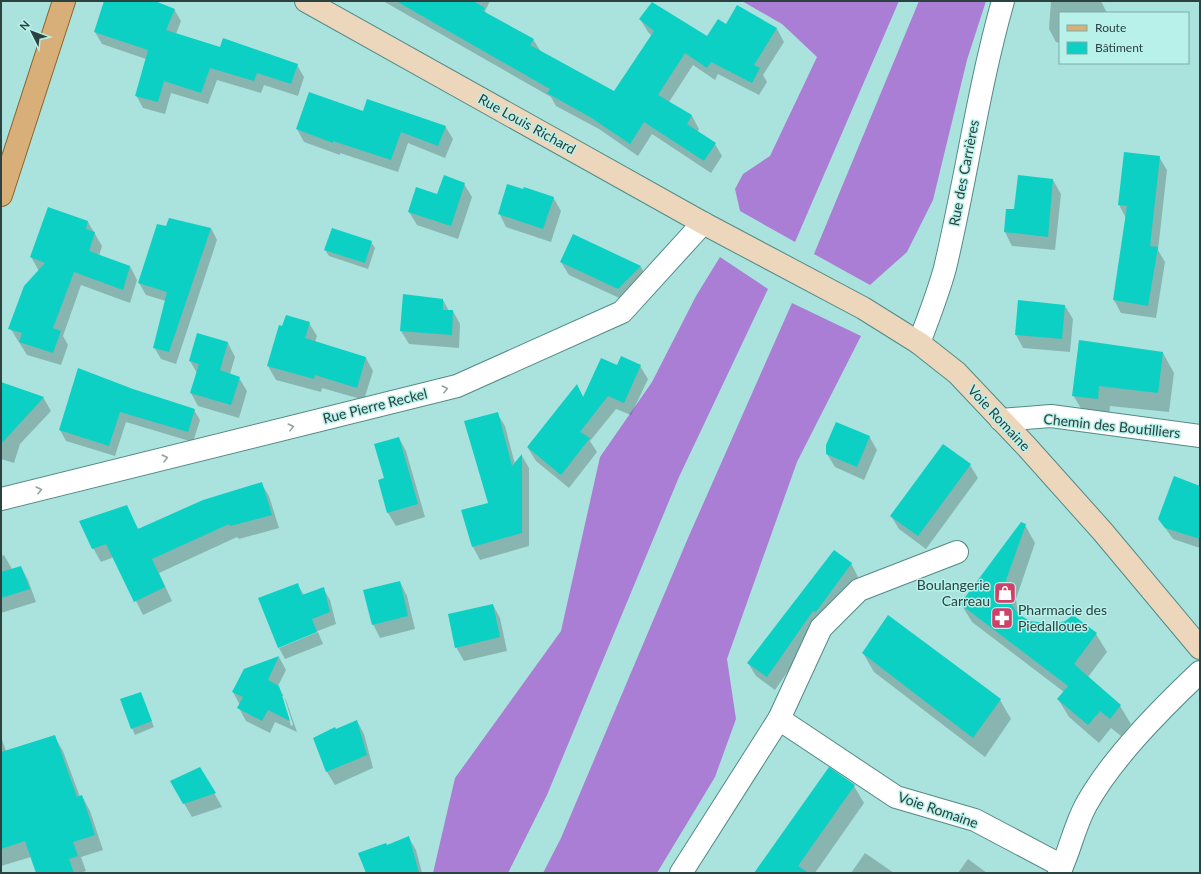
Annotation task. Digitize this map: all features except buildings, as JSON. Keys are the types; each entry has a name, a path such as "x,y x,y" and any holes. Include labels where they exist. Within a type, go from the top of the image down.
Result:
{"main road":[{"path":"1,195 64,1"},
{"name":"Rue Louis Richard","path":"306,1 748,248"},
{"name":"Voie Romaine","path":"748,248 825,287 880,318 919,343 957,373 1103,532 1200,648"}],"street":[{"name":"Rue des Carrières","path":"919,343 945,269 982,85 1003,1"},
{"name":"Rue Pierre Reckel","path":"1,499 458,386 622,312 703,223"},
{"name":"Chemin des Boutilliers","path":"1001,420 1051,416 1200,436"},
{"path":"681,873 779,718 821,628 858,590 957,552"},
{"name":"Voie Romaine","path":"779,718 896,797 975,820 1061,870 1073,831 1086,804 1108,772 1163,707 1200,672"}],"shaded area":[{"path":"742,1 899,1 795,242 740,211 735,189 743,174 770,156 817,57 782,24"},
{"path":"919,1 986,1 967,60 933,200 907,252 870,285 814,254"},
{"path":"720,257 768,289 679,477 547,795 508,873 433,873 455,778 561,631 600,457 652,382 696,296"},
{"path":"792,303 861,336 797,462 727,659 736,719 715,777 657,873 543,873 561,838 688,538"}],"place":[{"name":"Boulangerie Carreau","path":"1005,593"},
{"name":"Pharmacie des Piedalloues","path":"1002,618"}]}
